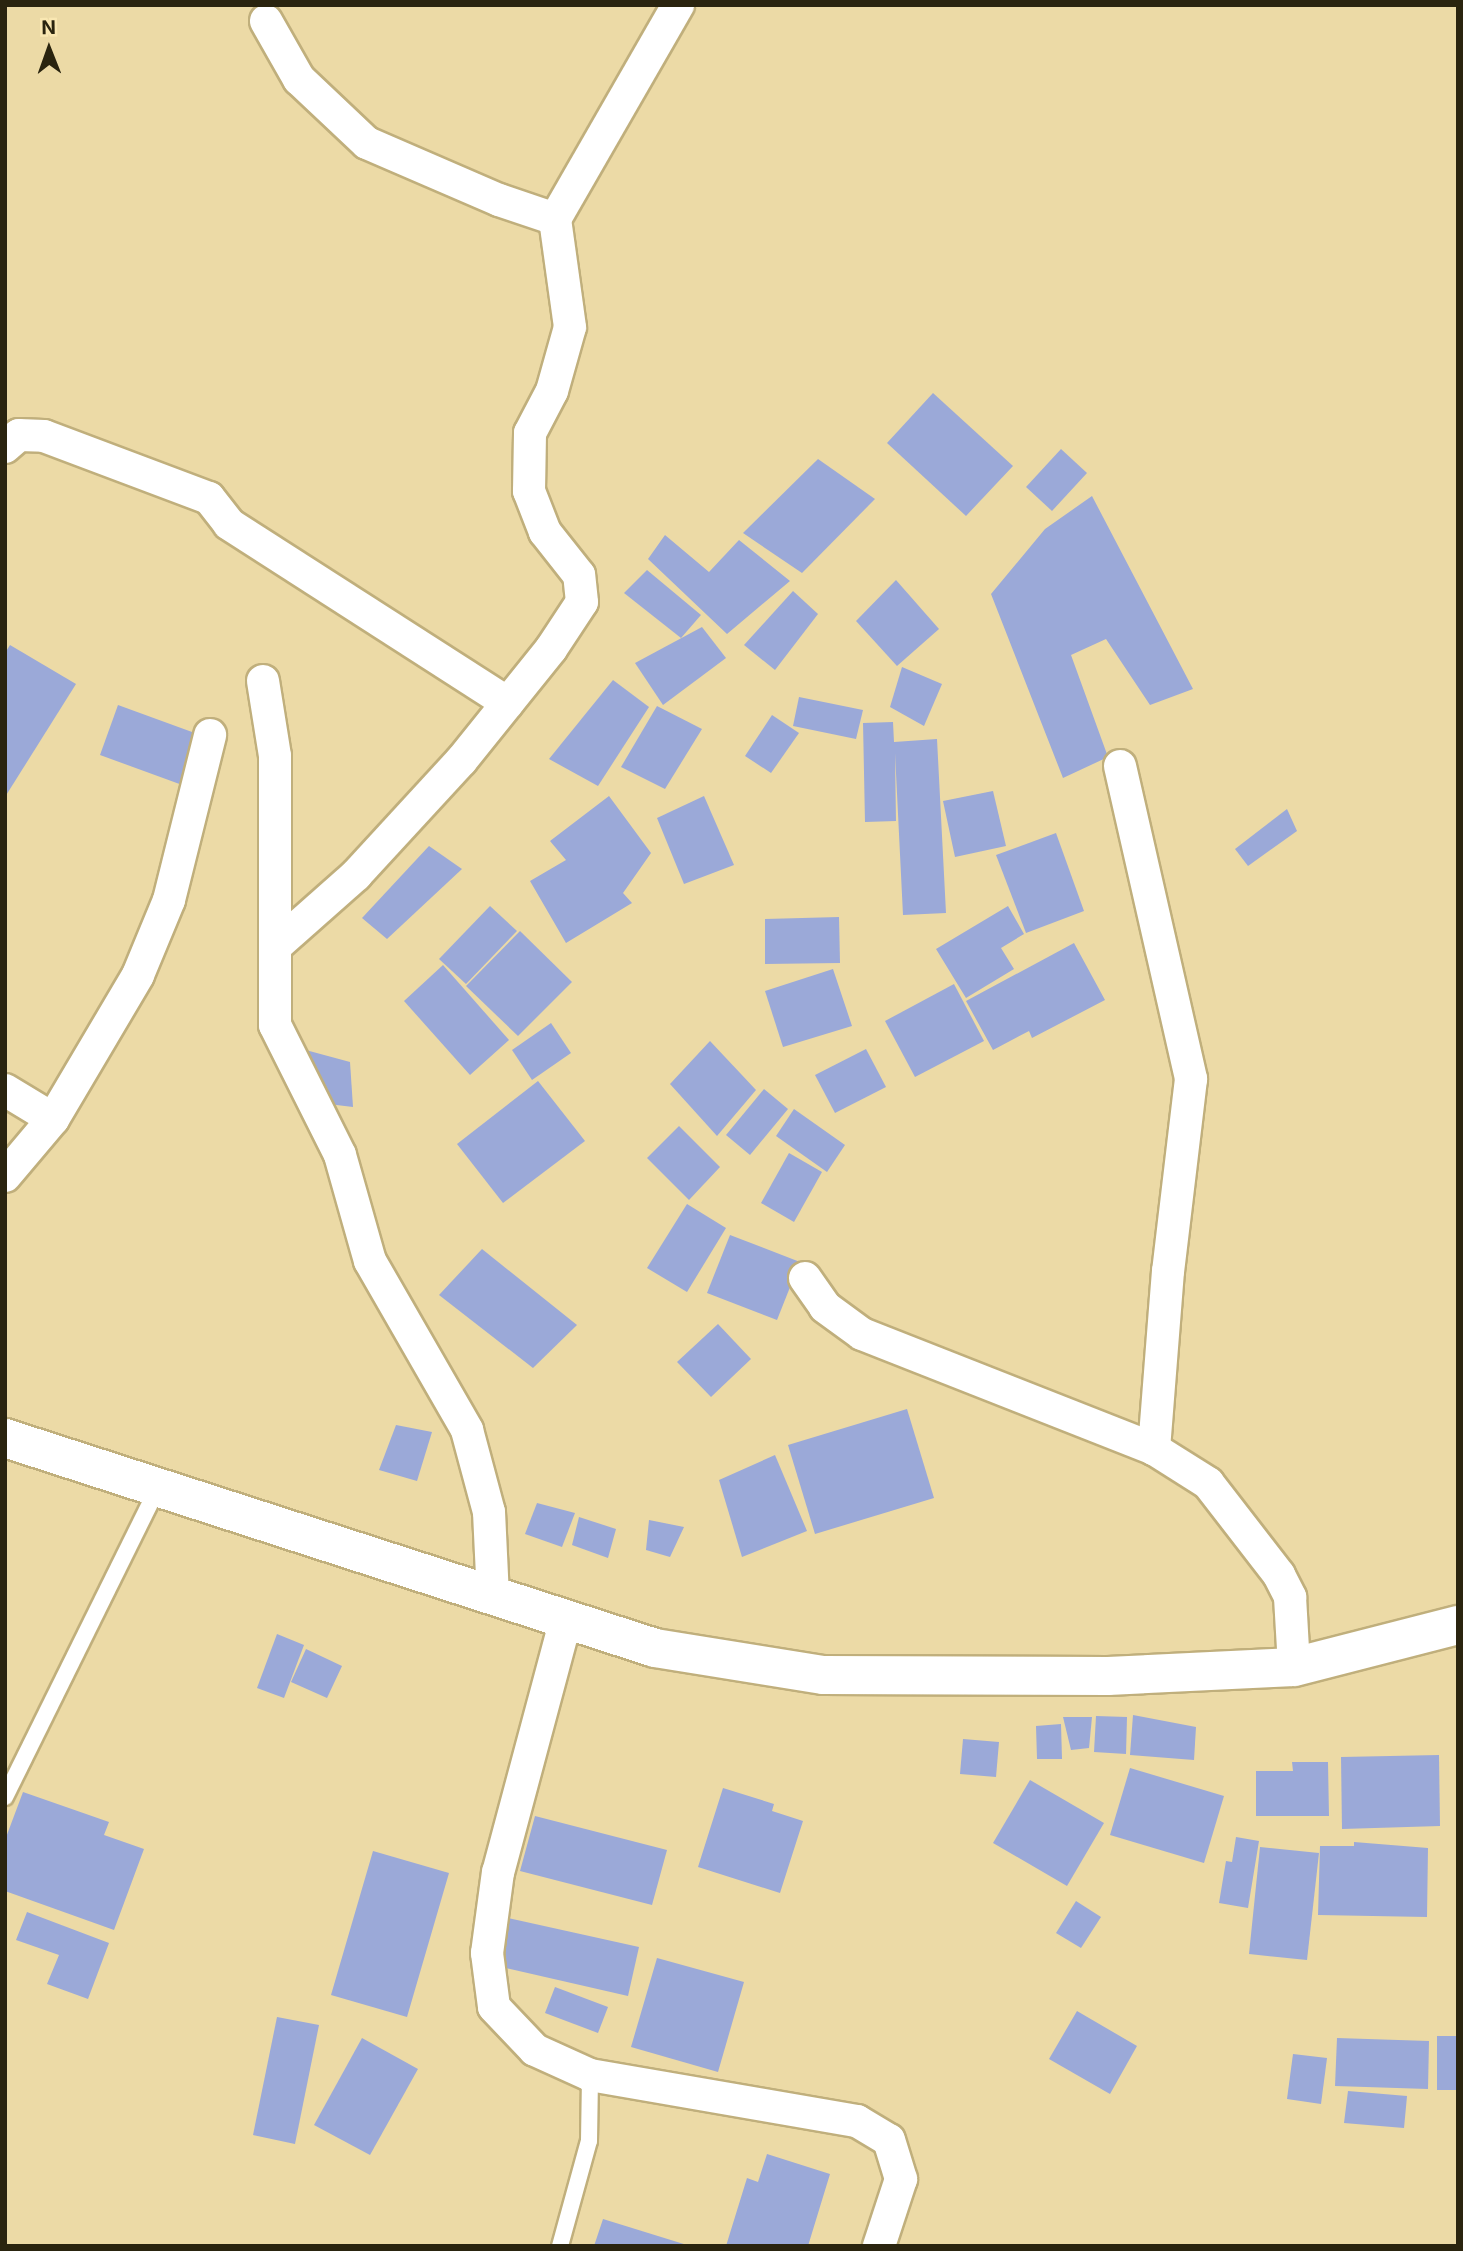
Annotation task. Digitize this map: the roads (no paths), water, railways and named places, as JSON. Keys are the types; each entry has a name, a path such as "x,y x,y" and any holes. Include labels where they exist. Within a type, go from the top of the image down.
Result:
{"main road":[{"path":"5,1438 655,1648 823,1675 1019,1678 1294,1667 1458,1625"}],"street":[{"path":"277,945 356,875 508,703 582,602 579,575 545,531 530,491 530,433 552,391 570,327 555,219 678,5"},
{"path":"266,21 299,79 368,143 499,200 555,219"},
{"path":"5,447 19,435 44,436 209,498 229,524 508,703"},
{"path":"263,681 275,756 275,1025 340,1155 370,1261 467,1430 489,1513 493,1597"},
{"path":"5,1176 52,1119 138,975 169,900 211,735"},
{"path":"1120,766 1191,1079 1168,1271 1154,1449"},
{"path":"5,1090 52,1119"},
{"path":"805,1278 825,1307 862,1334 1154,1449 1208,1483 1279,1575 1290,1597 1294,1667"},
{"path":"566,1619 499,1872 487,1953 494,2007 536,2049 590,2075 857,2121 890,2140 901,2179 878,2246"}],"lane":[{"path":"5,1797 158,1489"},
{"path":"560,2246 589,2141 590,2075"}]}
